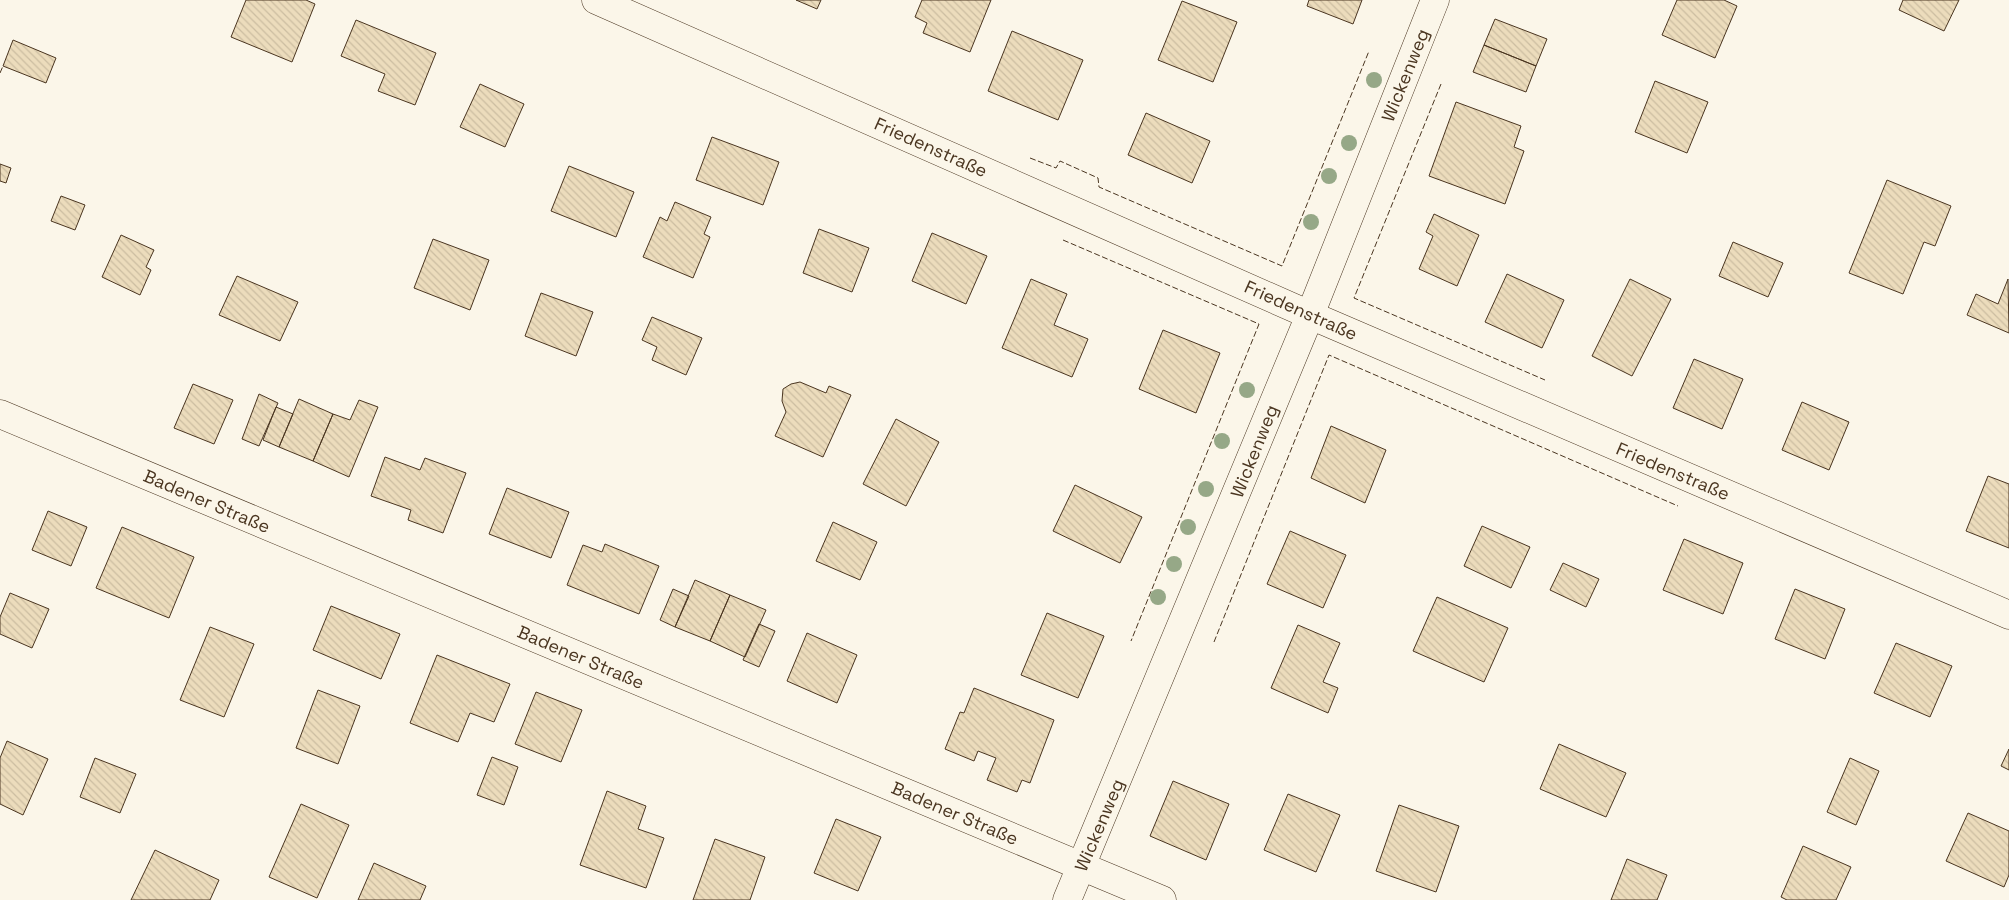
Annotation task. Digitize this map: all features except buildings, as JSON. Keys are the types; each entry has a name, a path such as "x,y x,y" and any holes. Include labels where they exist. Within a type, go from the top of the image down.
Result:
{"street":[{"name":"Friedenstraße","path":"596,0 1310,315 2009,615"},
{"name":"Wickenweg","path":"1067,900 1310,315 1435,0"},
{"name":"Badener Straße","path":"0,414 1162,900"}],"fence":[{"path":"1030,158 1056,168 1060,161 1098,178 1099,187 1282,266 1369,51"},
{"path":"0,73 3,66"},
{"path":"1441,84 1354,298 1545,380"},
{"path":"1063,240 1259,324 1131,641"},
{"path":"1214,642 1329,355 1678,506"}]}
